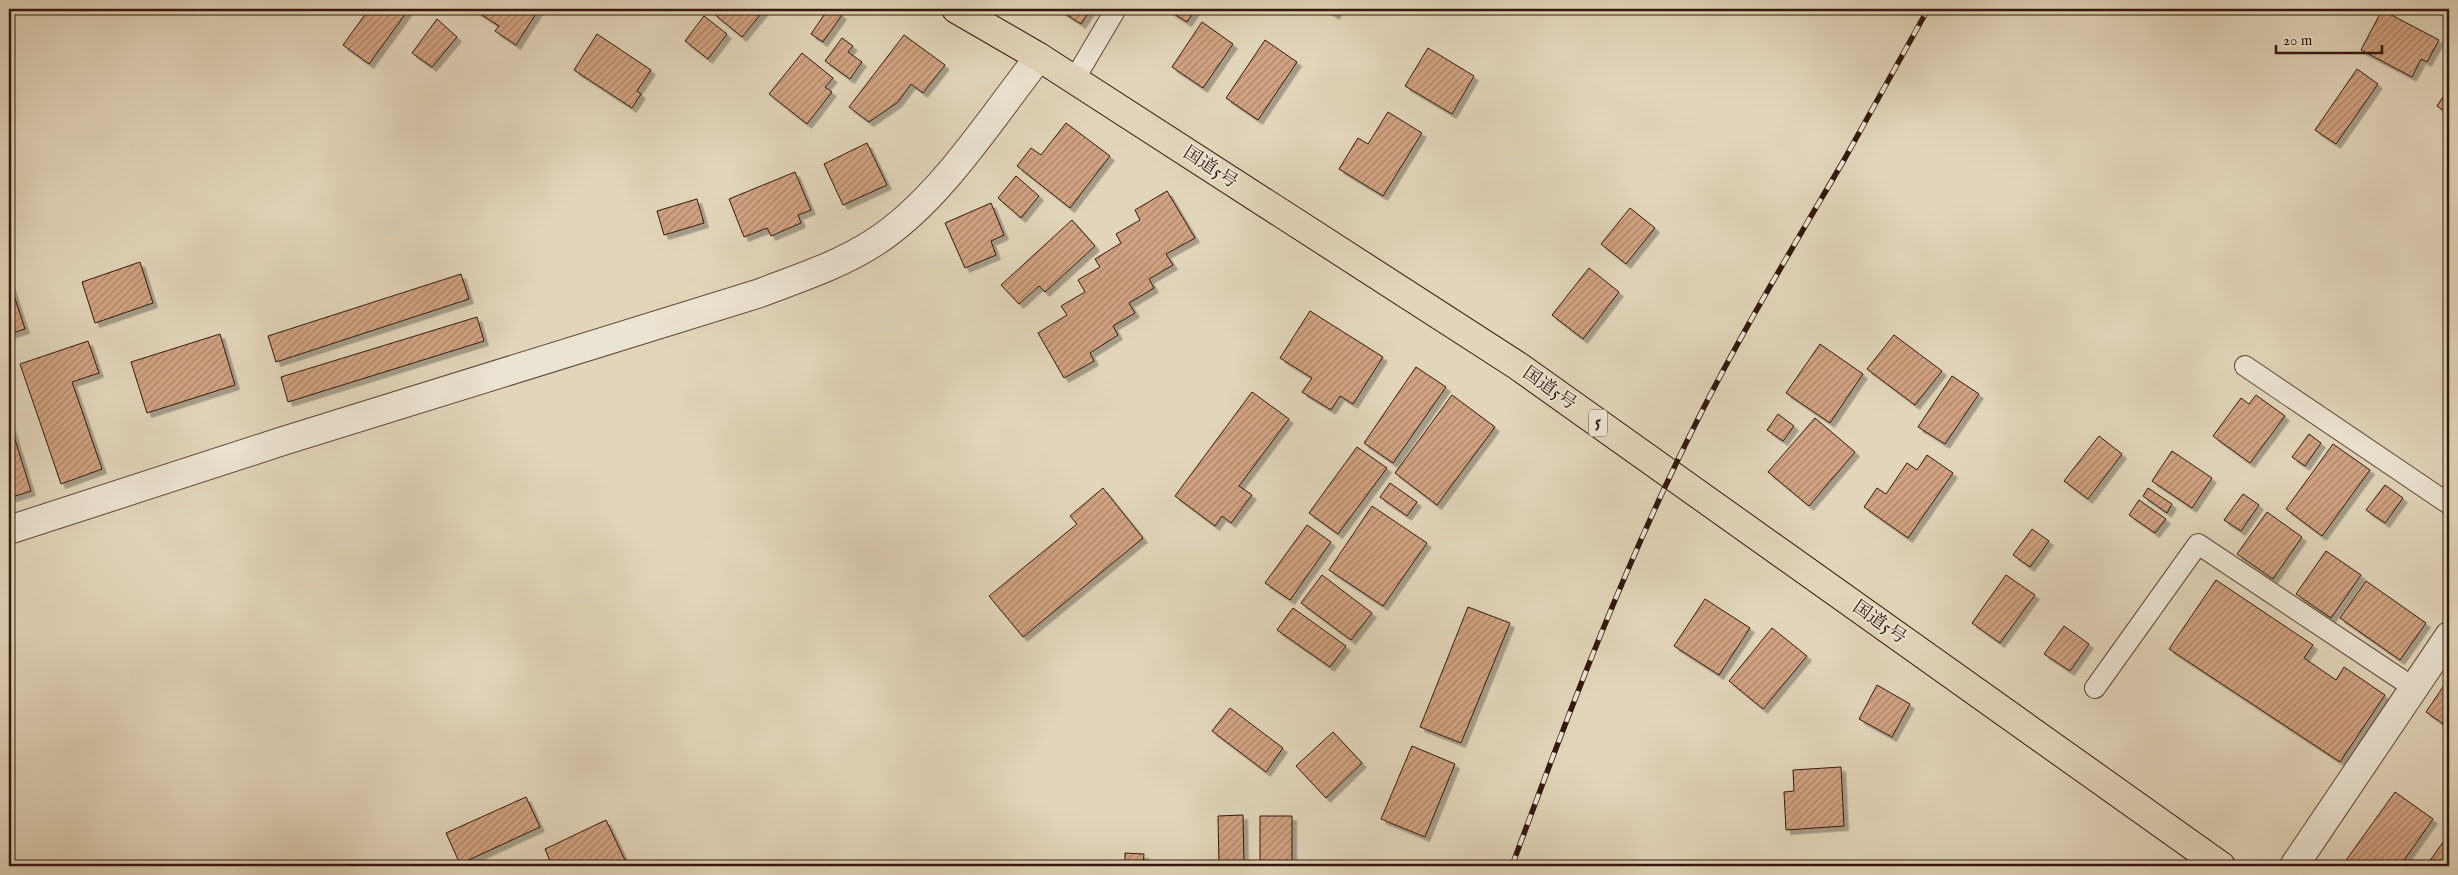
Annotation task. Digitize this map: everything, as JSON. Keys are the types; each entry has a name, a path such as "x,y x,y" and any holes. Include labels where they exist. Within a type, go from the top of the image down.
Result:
{"highway":[{"name":"国道5号","path":"956,9 1074,80 1518,366 2221,866"}],"street":[{"path":"9,530 760,293 824,269 875,242 922,204 1039,58"},
{"path":"2294,866 2449,636"}],"lane":[{"path":"1074,80 1116,9"},
{"path":"2245,366 2449,504"},
{"path":"2095,688 2198,544 2414,688"}],"building":[{"path":"369,9 409,9 369,64 343,45"},
{"path":"477,9 539,9 516,45 495,31 499,26 476,11"},
{"path":"718,9 765,9 742,37 714,14"},
{"path":"828,9 834,9 842,15 823,42 811,34"},
{"path":"1058,9 1091,9 1081,24"},
{"path":"1166,9 1196,9 1187,22"},
{"path":"1325,9 1338,9 1335,15"},
{"path":"2382,10 2439,40 2427,62 2421,59 2412,77 2361,50"},
{"path":"704,16 727,34 708,59 685,41"},
{"path":"437,19 457,37 432,67 412,53"},
{"path":"1202,22 1233,44 1203,88 1172,67"},
{"path":"597,34 651,70 637,91 641,94 632,108 574,70"},
{"path":"904,35 945,65 923,93 911,84 898,102 869,122 849,107"},
{"path":"842,38 853,46 848,52 862,62 850,79 825,61"},
{"path":"1265,40 1297,62 1258,120 1226,98"},
{"path":"1428,48 1474,76 1452,114 1405,86"},
{"path":"802,53 833,78 825,87 832,92 807,124 769,94"},
{"path":"2357,69 2378,84 2336,144 2315,130"},
{"path":"2449,88 2449,115 2437,106"},
{"path":"1388,112 1422,133 1383,196 1339,169 1358,138 1368,144"},
{"path":"1066,123 1110,156 1070,208 1017,166 1031,148 1041,155"},
{"path":"867,143 887,185 843,205 824,164"},
{"path":"795,172 811,210 798,215 801,223 771,236 767,228 744,237 729,199"},
{"path":"1016,176 1039,196 1021,218 998,198"},
{"path":"1167,191 1195,238 1166,254 1173,265 1149,279 1154,288 1129,303 1135,313 1113,326 1118,335 1090,353 1094,361 1064,378 1038,333 1067,315 1061,306 1085,292 1078,280 1100,267 1095,259 1121,243 1116,234 1140,220 1135,210"},
{"path":"697,199 704,223 664,235 657,211"},
{"path":"991,203 1004,235 991,241 996,255 965,268 945,223"},
{"path":"1630,208 1655,228 1626,264 1601,244"},
{"path":"1072,220 1095,246 1045,292 1039,286 1019,304 1001,285"},
{"path":"140,262 153,303 95,323 82,282"},
{"path":"1589,268 1619,292 1583,339 1552,315"},
{"path":"461,274 469,299 276,362 268,336"},
{"path":"9,280 25,329 9,334"},
{"path":"1310,311 1383,357 1353,404 1340,396 1331,410 1302,392 1312,378 1280,358"},
{"path":"477,317 484,341 288,402 281,377"},
{"path":"220,334 235,385 147,413 131,362"},
{"path":"1894,335 1942,371 1915,405 1867,369"},
{"path":"88,341 99,373 72,382 102,469 61,484 20,364"},
{"path":"1820,344 1863,374 1830,423 1786,393"},
{"path":"1416,367 1446,387 1393,463 1364,443"},
{"path":"1952,376 1979,394 1945,444 1918,427"},
{"path":"1252,392 1289,419 1239,486 1252,495 1231,523 1222,516 1215,526 1175,496"},
{"path":"1452,395 1495,427 1437,505 1395,473"},
{"path":"2256,395 2285,416 2250,463 2213,436 2241,398 2249,404"},
{"path":"1778,414 1794,426 1783,441 1767,430"},
{"path":"1815,418 1855,452 1809,506 1768,472"},
{"path":"9,420 31,491 9,498"},
{"path":"2309,434 2321,443 2305,466 2292,457"},
{"path":"2099,436 2122,454 2088,499 2064,481"},
{"path":"2333,444 2370,470 2322,536 2286,509"},
{"path":"1357,447 1387,468 1338,534 1309,513"},
{"path":"2172,451 2212,478 2192,508 2152,481"},
{"path":"1927,455 1953,473 1908,538 1864,507 1877,488 1886,494 1907,463 1917,470"},
{"path":"1390,483 1417,502 1407,516 1380,497"},
{"path":"2385,485 2403,498 2385,523 2366,510"},
{"path":"1103,488 1143,538 1023,637 989,596 1077,524 1070,516"},
{"path":"2148,488 2172,504 2167,513 2143,496"},
{"path":"2243,494 2259,505 2241,531 2224,520"},
{"path":"2139,500 2166,519 2155,533 2129,515"},
{"path":"1372,506 1427,543 1383,606 1329,570"},
{"path":"2267,512 2302,537 2273,579 2237,554"},
{"path":"1307,525 1331,542 1290,600 1265,583"},
{"path":"2032,529 2049,541 2030,567 2013,555"},
{"path":"2326,551 2361,575 2331,618 2296,594"},
{"path":"1322,575 1372,613 1351,640 1301,603"},
{"path":"2006,575 2035,595 2000,643 1972,623"},
{"path":"2216,580 2313,645 2304,658 2336,680 2344,667 2385,695 2340,762 2169,649"},
{"path":"2366,581 2426,623 2400,660 2340,618"},
{"path":"1705,599 1750,628 1719,675 1674,646"},
{"path":"1468,607 1510,623 1461,743 1420,727"},
{"path":"1293,608 1346,646 1330,667 1277,630"},
{"path":"2064,626 2089,644 2070,671 2044,654"},
{"path":"1772,628 1807,656 1763,709 1729,681"},
{"path":"2449,678 2449,728 2426,712"},
{"path":"1877,685 1910,704 1892,737 1859,719"},
{"path":"1230,708 1283,748 1266,772 1212,731"},
{"path":"1333,732 1362,763 1326,798 1296,766"},
{"path":"1412,746 1455,764 1425,837 1381,819"},
{"path":"1841,767 1844,826 1786,830 1784,792 1794,791 1793,770"},
{"path":"2395,792 2433,819 2400,866 2349,866 2344,863"},
{"path":"526,797 540,827 460,864 446,833"},
{"path":"1243,815 1244,866 1219,866 1218,816"},
{"path":"1260,816 1292,816 1292,866 1260,866"},
{"path":"606,820 625,860 611,866 552,866 545,849"},
{"path":"2449,834 2449,866 2426,866"},
{"path":"1125,853 1144,854 1143,866 1125,866"}],"railway":[{"path":"1512,866 1598,642 1645,532 1696,423 1731,356 1844,160 1928,9"}]}
